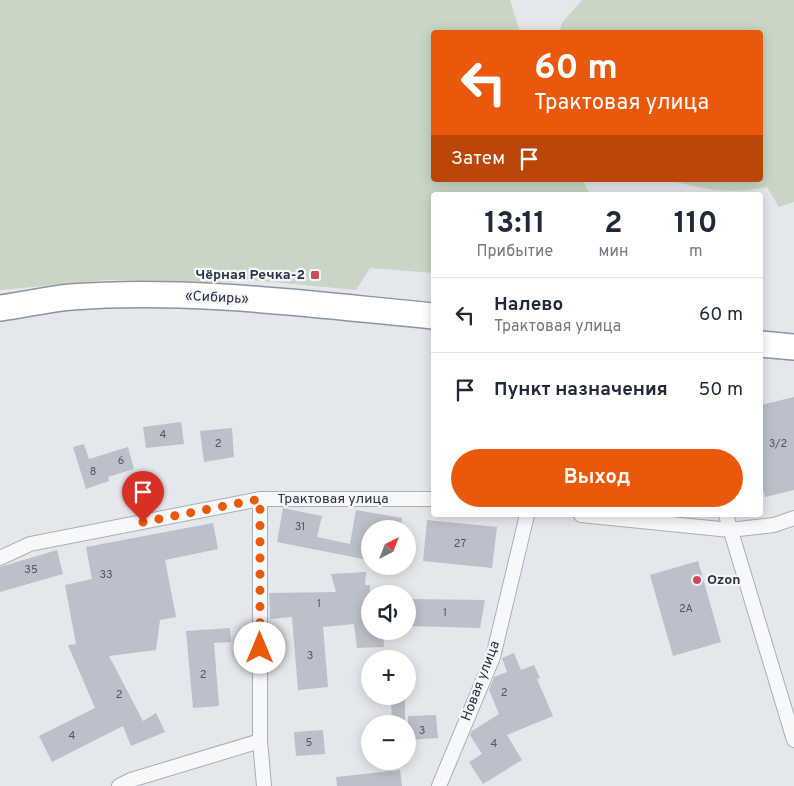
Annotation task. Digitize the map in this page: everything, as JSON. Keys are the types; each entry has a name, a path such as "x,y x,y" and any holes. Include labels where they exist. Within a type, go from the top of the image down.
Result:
{"highway":[{"name":"«Сибирь»","path":"0,308 70,297 134,295 234,298 431,316"},
{"path":"763,344 794,346"}],"street":[{"name":"Трактовая улица","path":"0,558 30,544 260,499 431,500"},
{"path":"260,499 260,741 264,786"},
{"name":"Новая улица","path":"439,786 493,657 527,517"},
{"path":"601,517 730,530 774,525 794,518"},
{"path":"727,517 794,740"},
{"path":"119,786 131,780 260,741"}],"green space":[{"path":"0,0 510,0 519,30 431,30 431,182 584,182 589,192 431,192 431,273 370,268 356,290 242,279 232,282 107,280 0,290"},
{"path":"582,0 794,0 794,202 779,207 767,187 728,191 677,182 763,182 763,30 560,30 562,23"}],"building":[{"path":"794,397 794,490 765,497 763,490 763,405"},
{"path":"181,422 184,444 146,448 143,427"},
{"path":"232,428 234,457 204,462 200,431"},
{"path":"84,444 89,459 128,447 134,469 108,477 109,481 86,489 73,447"},
{"path":"283,508 322,516 317,537 350,544 356,510 402,518 402,520 361,520 361,559 277,542"},
{"path":"427,520 497,527 492,568 423,561"},
{"path":"213,523 218,549 165,560 176,617 160,620 156,650 109,656 143,721 156,713 165,732 131,746 123,726 52,762 39,736 95,708 68,645 76,644 65,585 92,579 86,547"},
{"path":"57,550 63,574 0,592 0,567"},
{"path":"698,561 721,642 673,656 650,575"},
{"path":"361,572 361,575 366,575 365,585 361,585 361,640 384,640 384,647 357,648 354,624 323,627 328,687 298,690 292,617 270,619 269,593 336,592 331,574"},
{"path":"416,599 485,600 480,628 416,626"},
{"path":"230,628 231,642 214,643 219,706 193,708 186,631"},
{"path":"514,653 521,670 534,665 540,678 537,679 553,716 507,735 522,760 483,784 469,762 482,754 470,735 472,731 499,714 489,690 494,677 507,672 502,658"},
{"path":"391,705 405,705 405,715 392,715"},
{"path":"436,715 438,738 416,739 416,716"},
{"path":"323,730 325,754 296,756 294,732"},
{"path":"400,770 402,786 337,786 336,777"}],"place":[{"name":"Чёрная Речка-2","path":"315,275"},
{"name":"Ozon","path":"697,580"}],"route":[{"path":"143,522 260,499 260,648"}]}
